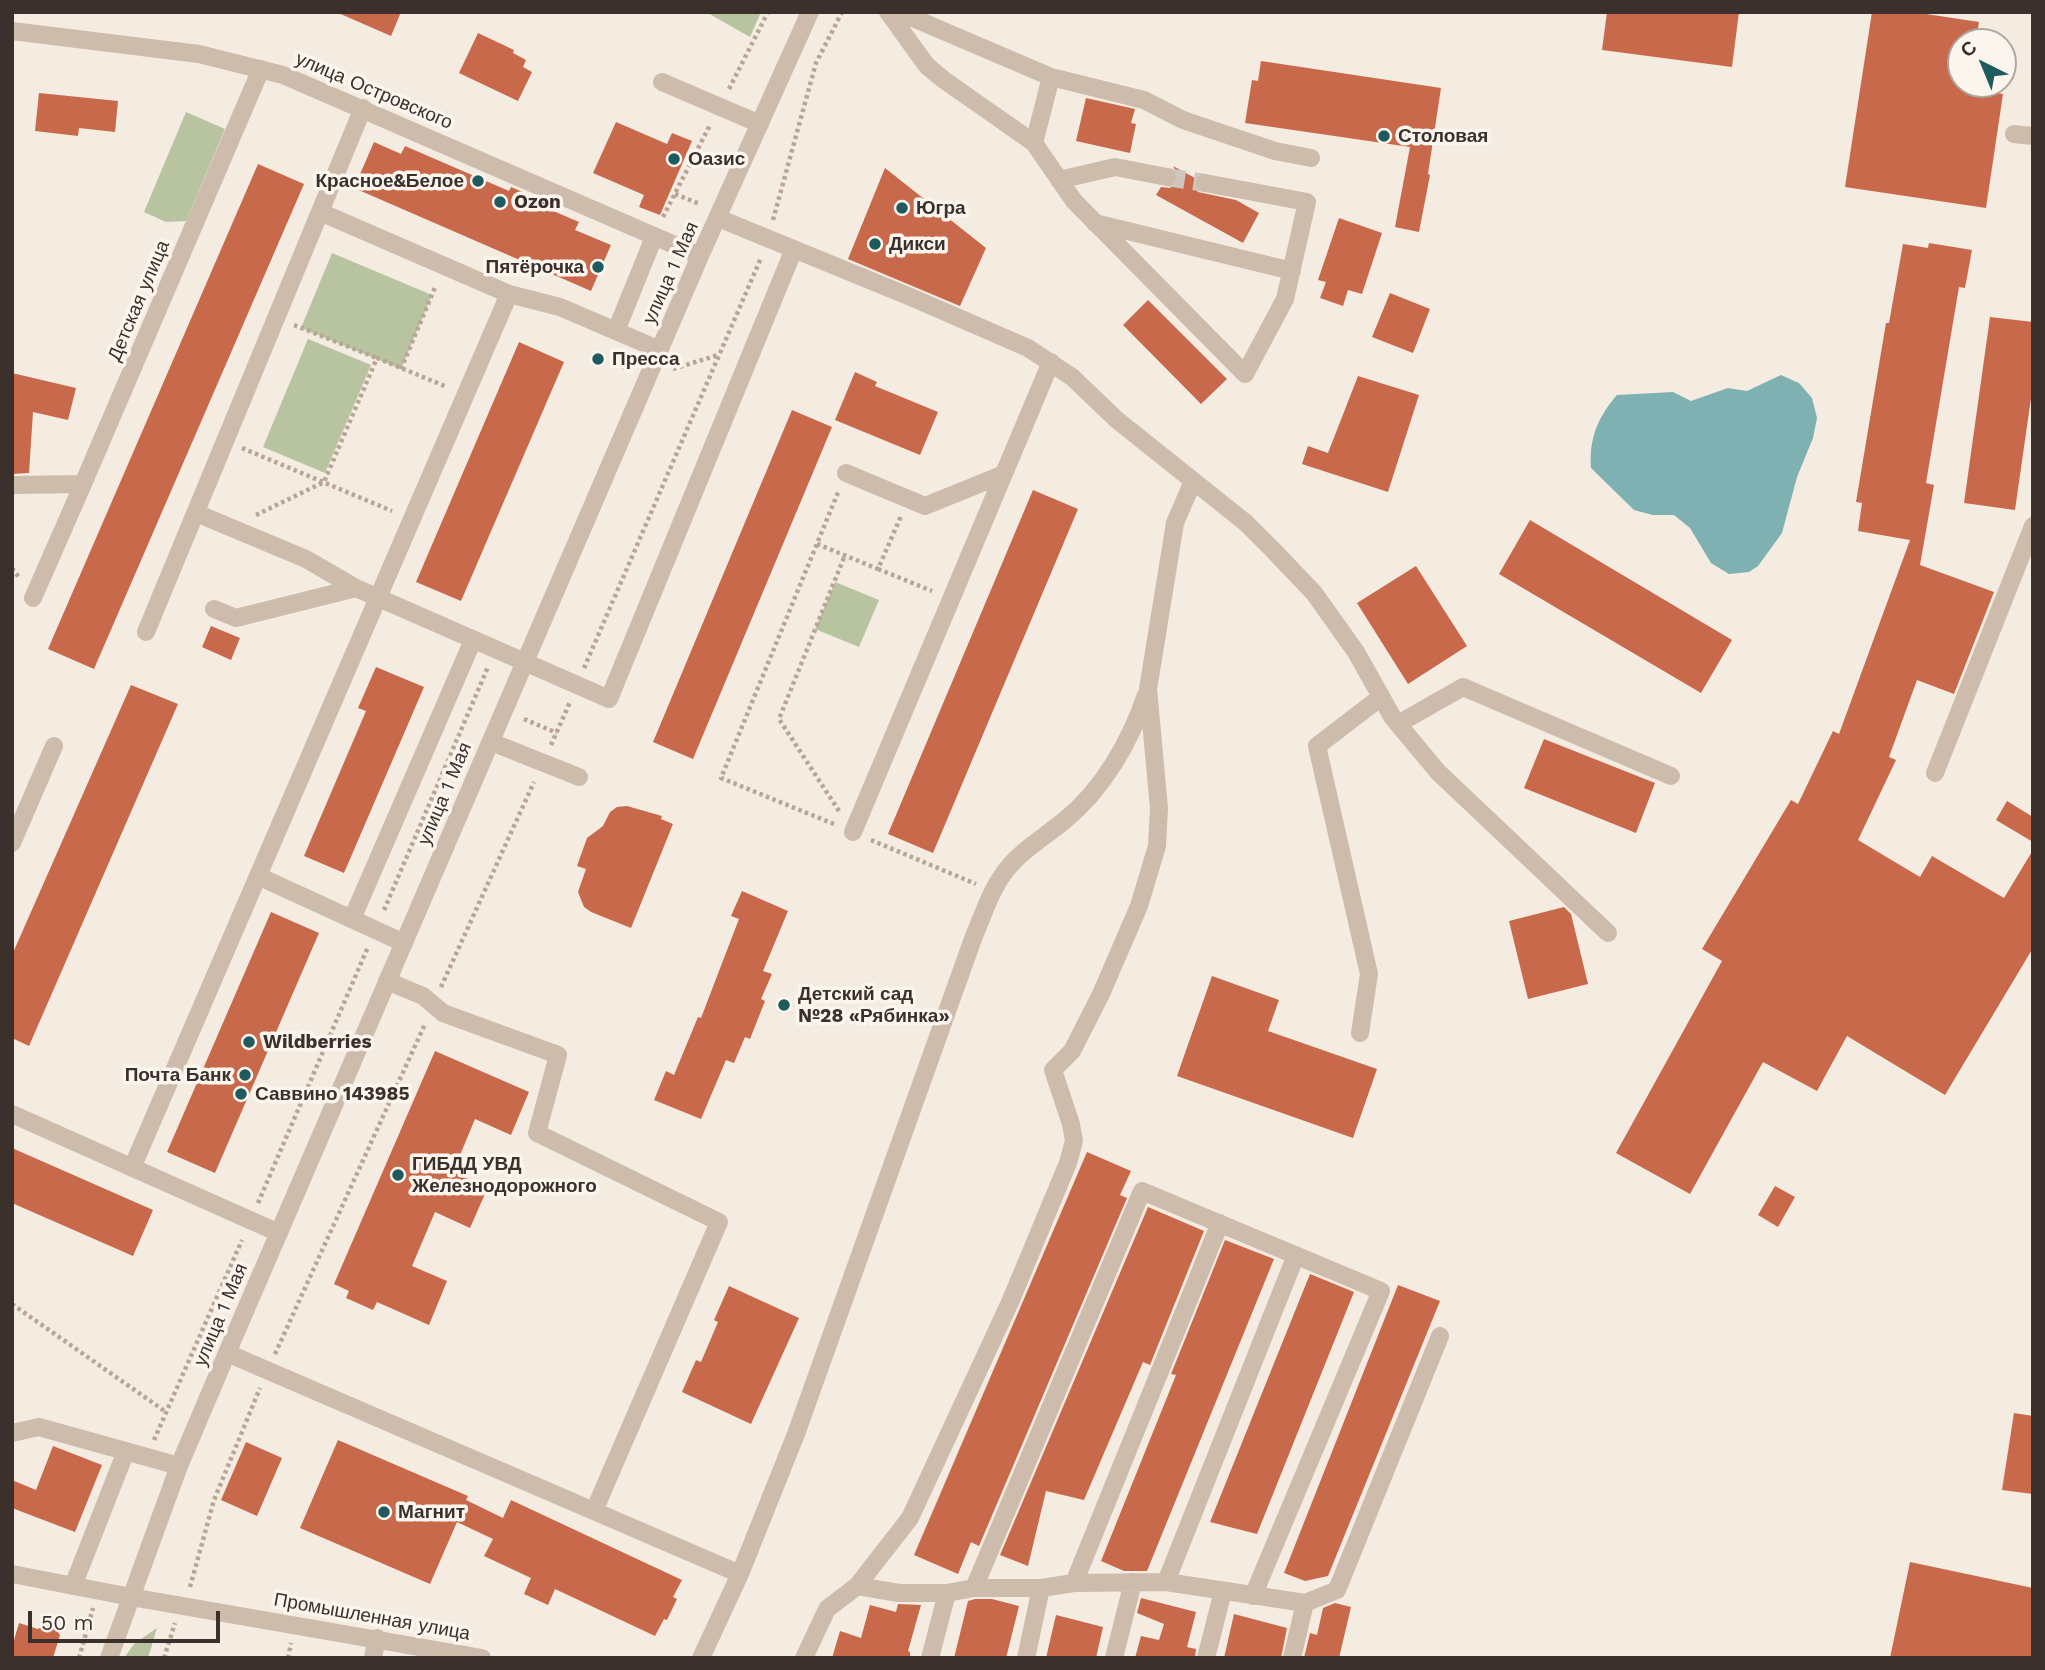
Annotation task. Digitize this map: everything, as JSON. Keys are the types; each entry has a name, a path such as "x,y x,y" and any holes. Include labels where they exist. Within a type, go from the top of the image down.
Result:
{"street":[{"name":"улица 1 Мая","path":"109,1658 179,1466 227,1353 700,257 810,12"},
{"path":"888,12 927,66 1034,144 1074,201 1245,374 1286,299 1307,202 1205,183"},
{"path":"899,12 1051,77 1144,100 1183,120 1275,151 1311,158"},
{"name":"улица Островского","path":"12,31 199,54 295,79 700,257"},
{"name":"Детская улица","path":"33,598 261,69"},
{"path":"1034,144 1051,77"},
{"path":"662,82 760,124"},
{"path":"146,632 363,108"},
{"path":"2014,134 2033,136"},
{"path":"1059,180 1115,167 1167,177"},
{"path":"320,212 509,294 560,307 660,350"},
{"path":"718,218 1028,348 1072,377 1117,420 1246,523 1314,593 1356,652 1398,724 1438,772 1608,933"},
{"path":"1095,223 1292,271"},
{"path":"616,331 654,237"},
{"path":"195,513 306,559 356,588 609,699 794,249"},
{"path":"132,1168 509,294"},
{"path":"853,832 1051,362"},
{"path":"846,473 925,506 1004,474"},
{"path":"701,1658 740,1574 796,1434 992,891 1007,869 1024,852 1087,800 1109,771 1139,716 1149,689 1175,523 1193,481"},
{"path":"12,485 83,484"},
{"path":"1935,773 2033,526"},
{"path":"214,609 236,618 356,588"},
{"path":"352,919 474,640"},
{"path":"1398,724 1463,687 1671,776"},
{"path":"804,1658 827,1609 856,1586 910,1518 1011,1300 1068,1163 1074,1141 1053,1070 1072,1051 1101,994 1139,905 1157,846 1159,808 1149,689"},
{"path":"1360,1033 1369,974 1317,746 1381,697"},
{"path":"491,742 579,777"},
{"path":"12,843 54,746"},
{"path":"258,876 404,943"},
{"path":"387,981 423,996 443,1013 558,1055 537,1133 719,1222 594,1511"},
{"path":"12,1114 279,1233"},
{"path":"975,1588 1142,1191 1381,1291 1253,1596"},
{"path":"1074,1583 1220,1223"},
{"path":"1166,1582 1296,1255"},
{"path":"856,1586 899,1593 947,1593 975,1588 1041,1588 1074,1583 1166,1582 1305,1603 1337,1590 1440,1336"},
{"path":"227,1353 740,1574"},
{"path":"12,1433 39,1427 179,1466"},
{"path":"72,1586 126,1451"},
{"name":"Промышленная улица","path":"12,1574 131,1597 377,1638 420,1652 482,1658"},
{"path":"1114,1658 1133,1582"},
{"path":"1026,1658 1041,1588"},
{"path":"1206,1658 1223,1591"},
{"path":"930,1658 947,1593"},
{"path":"1292,1658 1305,1603"},
{"path":"373,1658 377,1638"}],"path":[{"path":"164,1658 177,1616 185,1606 214,1500 268,1371 543,763 769,239 817,63 842,12"},
{"path":"401,369 444,266"},
{"path":"276,318 466,394"},
{"path":"230,527 324,482 377,358"},
{"path":"225,441 412,519"},
{"path":"846,473 721,778 992,891"},
{"path":"878,569 908,499"},
{"path":"817,544 951,599"},
{"path":"845,555 779,719 853,832"},
{"path":"147,1457 495,650"},
{"path":"12,1304 166,1412"},
{"path":"79,1658 98,1591"}],"green space":[{"path":"706,12 761,12 750,37"},
{"path":"186,112 225,129 186,221 166,222 144,212"},
{"path":"332,253 432,295 401,369 301,328"},
{"path":"308,339 371,365 325,473 263,447"},
{"path":"835,582 879,600 859,647 815,629"},
{"path":"157,1628 148,1658 124,1658 134,1644"}],"water":[{"path":"1781,375 1799,383 1812,398 1817,418 1782,533 1758,566 1749,572 1729,574 1711,563 1690,528 1674,515 1653,515 1634,510 1591,468 1596,429 1617,395 1673,392 1691,401 1728,388 1747,391"}],"building":[{"path":"336,12 401,12 391,36"},
{"path":"1607,12 1739,12 1732,67 1602,50"},
{"path":"1872,12 1913,12 1979,22 1978,28 1947,28 1947,98 2002,98 1986,208 1845,187"},
{"path":"478,33 514,50 513,53 526,60 523,67 532,72 518,101 459,73"},
{"path":"1261,61 1441,88 1428,174 1430,175 1419,232 1395,227 1410,147 1245,123 1252,80 1258,81"},
{"path":"39,93 118,101 115,132 79,128 78,136 35,131"},
{"path":"1086,98 1135,109 1131,123 1136,124 1130,153 1076,141"},
{"path":"616,122 667,144 672,133 692,141 660,215 639,207 644,195 593,173"},
{"path":"374,142 401,154 405,146 509,191 511,187 546,202 544,207 579,222 575,230 611,245 591,291 354,188"},
{"path":"258,164 304,184 94,669 48,649"},
{"path":"1173,166 1195,178 1194,186 1198,192 1236,200 1259,213 1243,243 1156,195 1161,187 1170,188 1176,184 1178,174"},
{"name":"Югра","path":"885,168 986,248 960,306 848,259"},
{"path":"1339,218 1382,233 1362,294 1348,290 1343,306 1320,298 1326,282 1318,280"},
{"path":"1929,243 1972,250 1965,288 1959,287 1926,483 1934,485 1920,565 1994,592 1954,694 1917,680 1889,757 1896,760 1858,840 1920,877 1932,856 2004,898 2033,850 2033,948 1945,1095 1847,1036 1817,1091 1763,1062 1690,1194 1616,1153 1722,961 1702,949 1791,800 1798,804 1833,731 1839,734 1910,540 1858,531 1862,503 1856,502 1886,323 1889,323 1903,244 1928,248"},
{"path":"1390,293 1430,309 1413,353 1372,337"},
{"path":"1148,300 1227,379 1201,404 1123,325"},
{"path":"1990,317 2033,322 2033,384 2015,510 1964,503"},
{"path":"519,342 564,362 461,601 416,582"},
{"path":"855,372 877,382 875,386 938,412 920,455 835,420"},
{"path":"12,373 76,388 68,420 33,412 29,473 12,474"},
{"path":"1358,376 1419,395 1388,492 1302,464 1308,446 1328,453"},
{"path":"792,410 832,427 693,759 653,742"},
{"path":"1033,490 1078,509 933,853 888,834"},
{"path":"1530,520 1732,640 1701,693 1499,574"},
{"path":"1416,566 1467,646 1408,684 1357,603"},
{"path":"211,626 240,638 231,660 202,647"},
{"path":"376,667 424,687 344,873 304,856 366,711 358,708"},
{"path":"131,685 178,704 29,1046 12,1038 12,955"},
{"path":"1544,739 1655,783 1636,833 1524,788"},
{"path":"2007,801 2033,817 2033,842 1996,820"},
{"path":"627,806 662,816 661,819 673,824 631,928 584,907 578,892 586,869 577,866 587,838 603,826 610,812 617,807"},
{"path":"742,891 788,911 763,971 772,974 761,999 765,1001 750,1039 745,1037 734,1063 726,1060 701,1119 654,1100 666,1071 674,1075 698,1017 701,1018 739,919 731,916"},
{"path":"1564,907 1571,914 1588,984 1528,999 1509,921"},
{"path":"271,912 319,933 215,1173 167,1152"},
{"path":"1212,976 1279,1000 1268,1031 1377,1069 1353,1138 1177,1076"},
{"path":"435,1051 529,1092 511,1135 475,1119 453,1172 488,1187 470,1228 435,1212 412,1266 447,1281 429,1325 377,1302 373,1310 346,1298 349,1291 334,1284"},
{"path":"12,1148 153,1210 133,1256 12,1203"},
{"path":"1087,1152 1131,1171 1120,1195 1127,1198 979,1546 971,1542 958,1574 914,1555"},
{"path":"1775,1186 1795,1197 1778,1227 1758,1215"},
{"path":"1148,1207 1204,1231 1150,1365 1143,1362 1084,1500 1046,1491 1028,1566 1000,1555"},
{"path":"1225,1240 1274,1259 1147,1571 1124,1571 1101,1561 1176,1375 1171,1374"},
{"path":"1310,1274 1354,1292 1257,1534 1210,1522"},
{"path":"1398,1285 1440,1301 1328,1576 1305,1581 1284,1573"},
{"path":"729,1286 799,1318 751,1424 682,1392 696,1360 701,1362 718,1322 714,1320"},
{"path":"2014,1413 2033,1416 2033,1494 2002,1490"},
{"path":"338,1440 468,1496 466,1500 503,1518 511,1500 682,1580 673,1597 677,1599 667,1620 664,1619 655,1636 555,1589 548,1605 524,1594 531,1578 484,1556 493,1539 457,1522 430,1584 300,1528"},
{"path":"246,1442 282,1458 257,1516 221,1500"},
{"path":"53,1446 102,1465 75,1532 12,1508 12,1480 36,1490"},
{"path":"1910,1562 2033,1588 2033,1658 1890,1658"},
{"path":"1141,1598 1196,1612 1187,1647 1196,1649 1195,1658 1135,1658 1141,1636 1159,1640 1164,1624 1137,1613"},
{"path":"992,1599 1019,1606 1006,1658 954,1658 968,1601"},
{"path":"1335,1603 1351,1607 1339,1658 1304,1658 1310,1633 1317,1635 1323,1608"},
{"path":"898,1604 921,1605 908,1651 910,1658 832,1658 840,1631 861,1638 870,1605 896,1612"},
{"path":"1234,1614 1287,1628 1281,1658 1224,1658"},
{"path":"1056,1615 1103,1627 1096,1658 1046,1658"},
{"path":"19,1623 38,1629 45,1625 55,1628 60,1635 53,1658 12,1658 12,1647"}],"tunnel":[{"path":"1167,177 1205,183"}],"place":[{"name":"Столовая","path":"1384,136"},
{"name":"Оазис","path":"674,159"},
{"name":"Красное&Белое","path":"478,181"},
{"name":"Ozon","path":"500,202"},
{"name":"Югра","path":"902,208"},
{"name":"Дикси","path":"875,244"},
{"name":"Пятёрочка","path":"598,267"},
{"name":"Пресса","path":"598,359"},
{"name":"Детский сад №28 «Рябинка»","path":"784,1005"},
{"name":"Wildberries","path":"249,1042"},
{"name":"Почта Банк","path":"245,1075"},
{"name":"Саввино 143985","path":"241,1094"},
{"name":"ГИБДД УВД Железнодорожного","path":"398,1175"},
{"name":"Магнит","path":"384,1512"}]}
